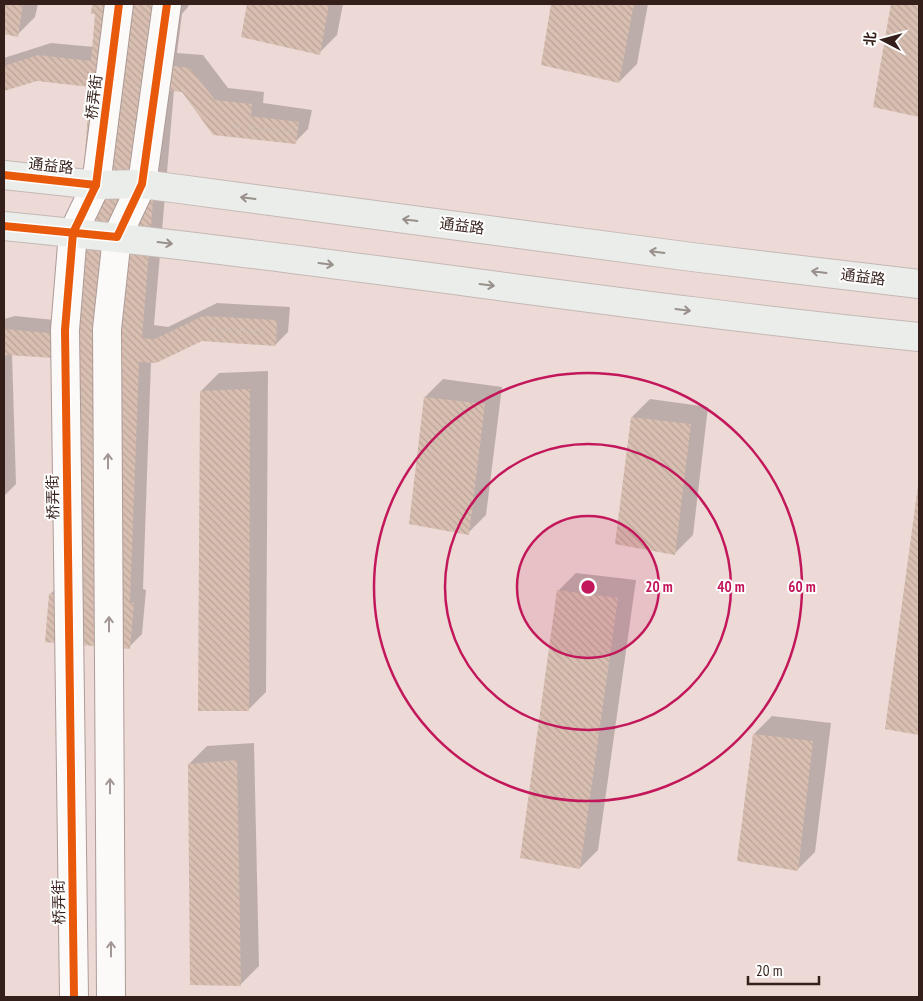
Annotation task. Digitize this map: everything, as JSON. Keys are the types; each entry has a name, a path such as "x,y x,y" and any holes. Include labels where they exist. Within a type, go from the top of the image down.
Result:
{"main road":[{"name":"通益路","path":"4,176 96,185 142,184 692,257 919,284"},
{"path":"4,226 117,237 683,310 919,337"}],"street":[{"name":"桥弄街","path":"74,997 65,330 73,233 96,185 119,4"},
{"path":"111,997 107,329 117,237 142,184 167,4"}],"path":[{"path":"234,126 293,133"},
{"path":"206,328 265,332"}],"building":[{"path":"4,4 23,4 18,37 4,34"},
{"path":"92,4 178,4 165,65 190,68 215,100 252,104 251,116 299,122 296,144 213,135 182,92 162,90 142,338 155,339 203,316 277,320 276,346 202,341 156,363 139,362 130,602 134,603 130,649 45,642 49,594 54,594 70,359 4,356 4,329 71,335 90,87 37,81 4,91 4,66 38,55 91,61 95,14 91,14"},
{"path":"247,4 329,4 320,55 241,37"},
{"path":"551,4 634,4 619,83 541,65"},
{"path":"891,4 919,4 919,117 873,107"},
{"path":"250,389 249,711 198,711 200,391"},
{"path":"424,397 485,404 469,535 409,524"},
{"path":"631,417 691,424 675,555 615,544"},
{"path":"919,486 919,735 885,729"},
{"path":"557,590 618,598 580,869 520,858"},
{"path":"753,734 813,741 798,871 737,861"},
{"path":"237,760 241,986 190,985 188,764"}],"cycle path":[{"path":"74,997 65,330 73,233 96,185 119,4"},
{"path":"4,226 117,237 142,184 167,4"},
{"path":"4,175 96,185"}]}
